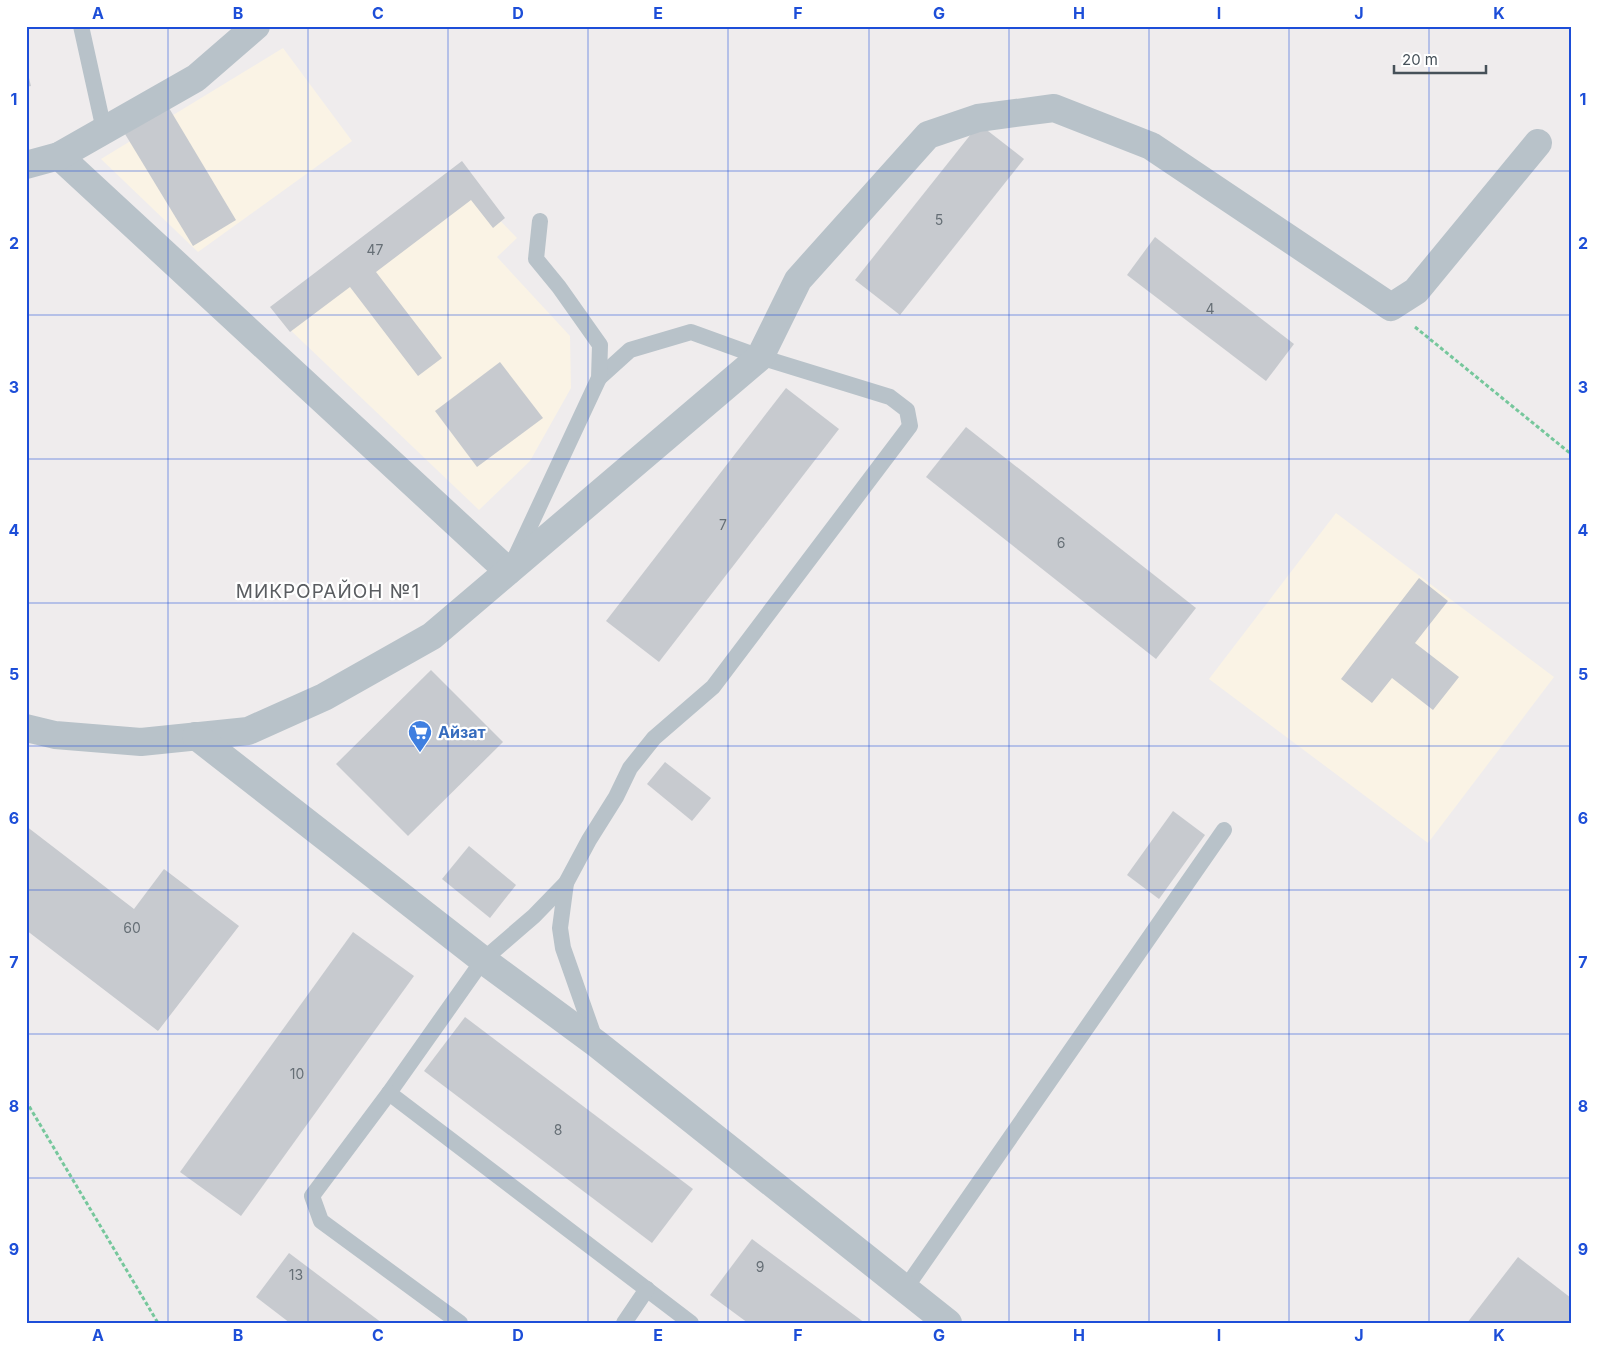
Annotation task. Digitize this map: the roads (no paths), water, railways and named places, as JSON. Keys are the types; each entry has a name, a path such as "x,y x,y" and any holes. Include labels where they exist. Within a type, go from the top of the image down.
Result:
{"street":[{"path":"26,165 59,156 196,78 256,26"},
{"path":"26,728 54,734 141,742 248,731 324,697 432,636 760,357 798,280 928,135 978,118 1054,108 1151,146 1390,307 1416,291 1538,143"},
{"path":"59,156 508,572"},
{"path":"196,736 483,960 597,1044 948,1323"}],"lane":[{"path":"81,26 104,130"},
{"path":"540,221 536,259 559,287 600,345 599,378"},
{"path":"460,1323 321,1221 312,1196 389,1093 483,960 534,916 566,883 589,840 616,797 630,768 654,738 713,687 910,426 908,410 890,397 760,357 691,332 630,350 599,378 508,572"},
{"path":"905,1289 1224,830"},
{"path":"566,883 560,928 563,948 597,1044"},
{"path":"389,1093 691,1323"},
{"path":"624,1323 647,1289"}],"place":[{"name":"Айзат","path":"420,753"}],"district":[{"name":"МИКРОРАЙОН №1","path":"328,591"}]}
